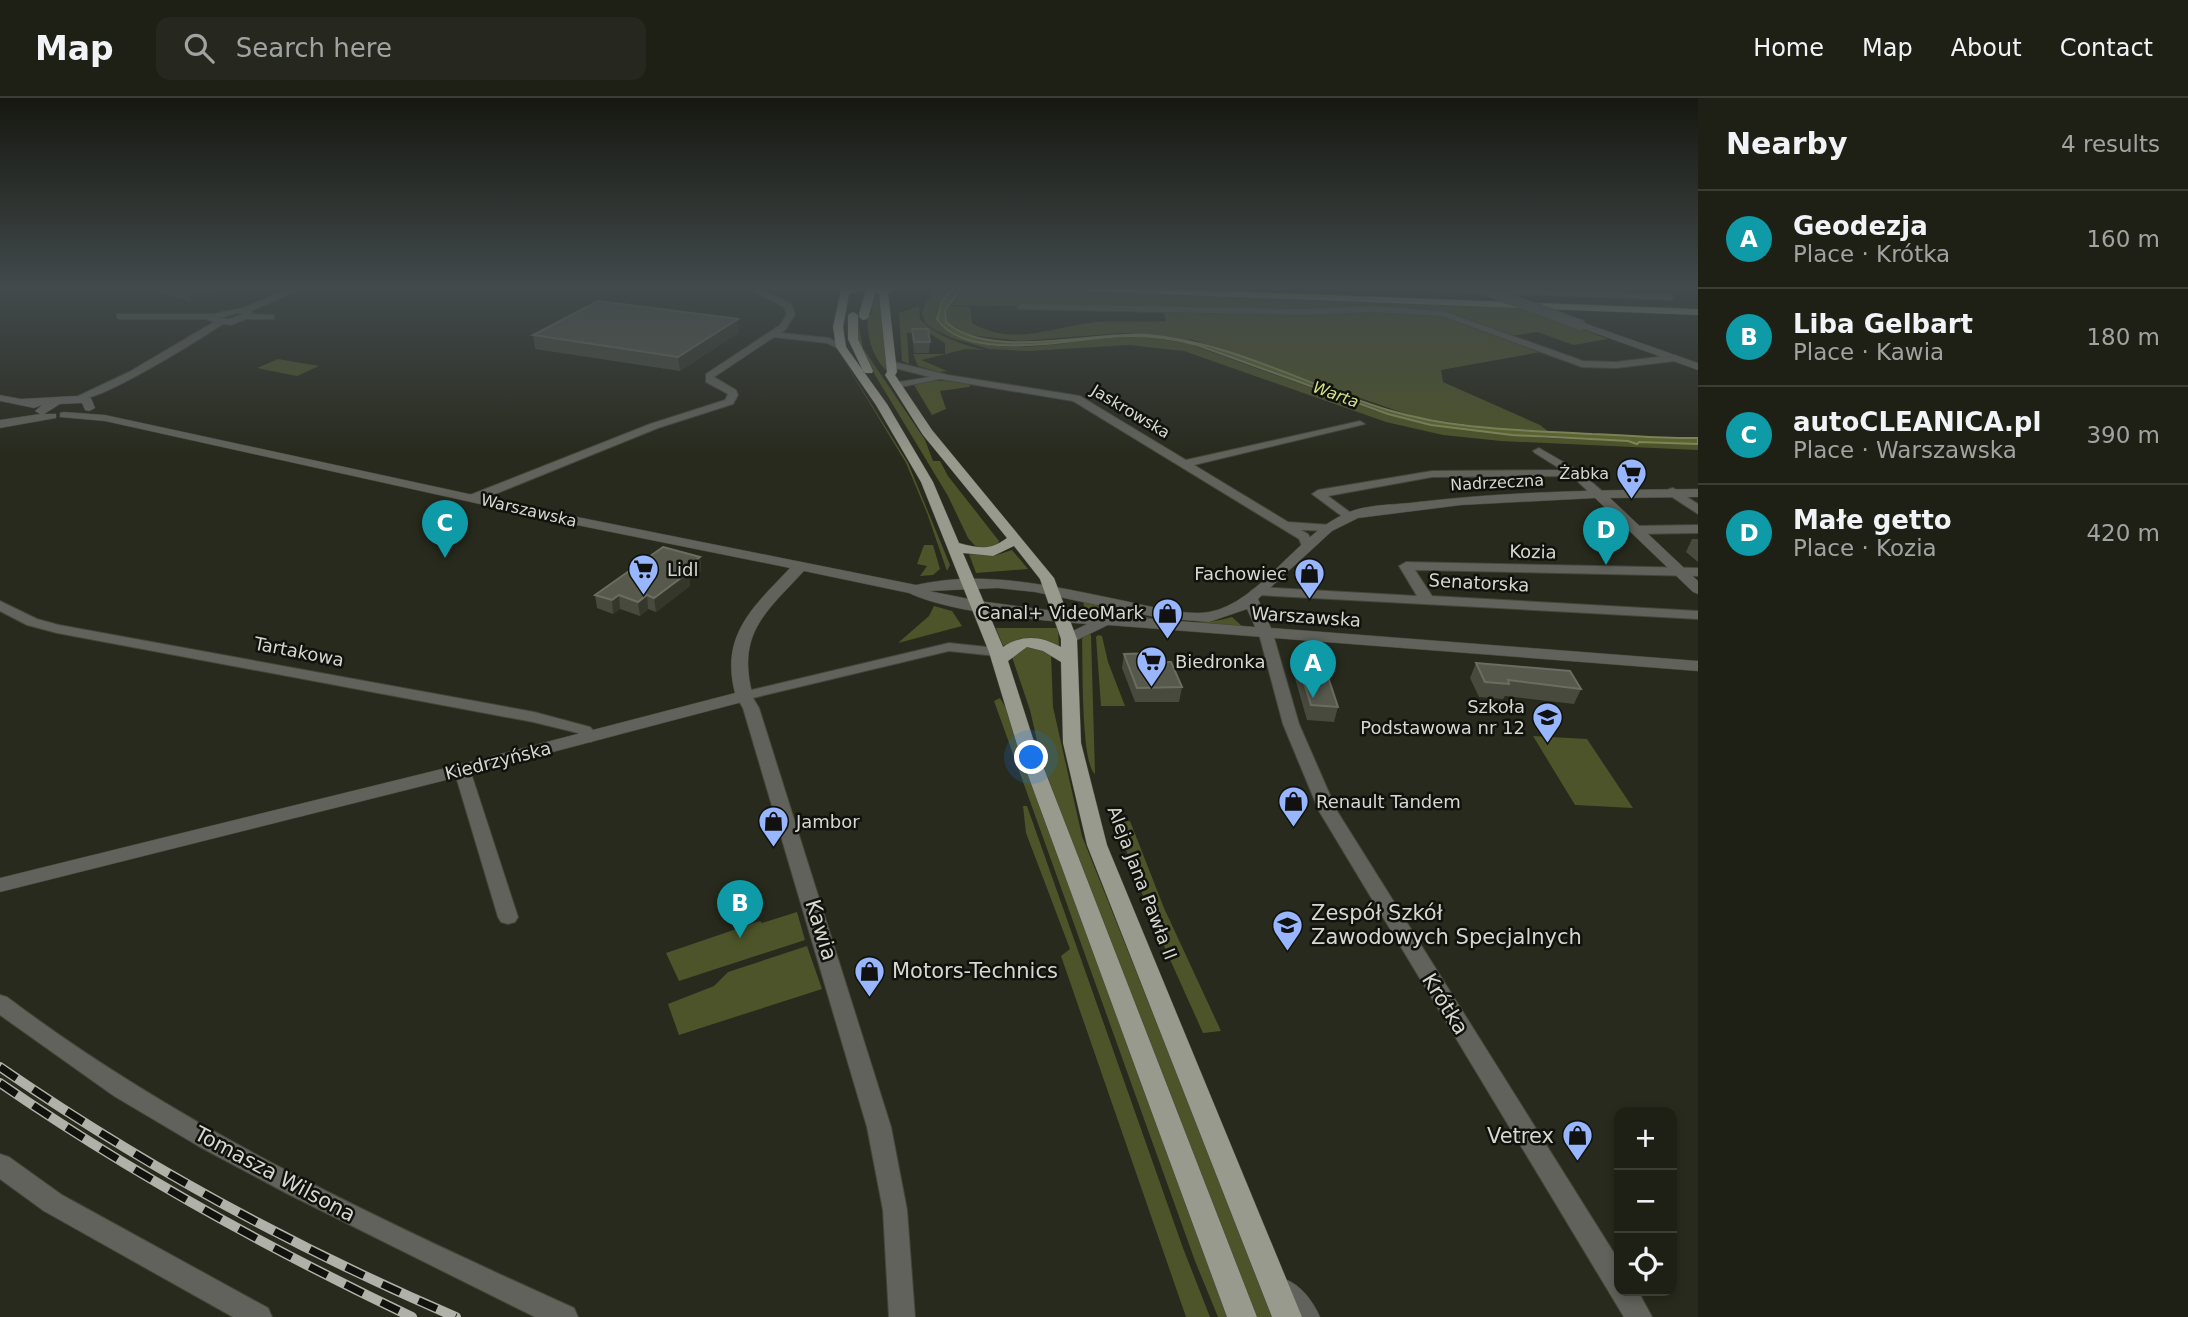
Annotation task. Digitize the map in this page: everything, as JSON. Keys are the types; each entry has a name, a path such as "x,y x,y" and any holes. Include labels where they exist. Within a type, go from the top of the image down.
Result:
{"main road":[{"path":"840,343 920,468 971,584 998,656 1027,748 1242,1317"},
{"path":"855,343 881,404"},
{"path":"866,343 882,372 892,375"},
{"name":"Aleja Jana Pawła II","path":"889,343 892,375 927,432 1047,578 1052,589 1062,617 1068,649 1072,743 1097,845 1287,1317"},
{"path":"955,546 979,553 993,553 1003,550 1014,539"},
{"path":"998,656 1012,646 1029,642 1068,649"}],"street":[{"path":"5,423 50,413 81,402 178,343"},
{"path":"474,498 654,426 729,402 733,396 732,392 709,380 709,376 758,343"},
{"path":"833,343 841,347"},
{"path":"1523,343 1582,364 1611,366 1675,358"},
{"path":"1632,343 1698,366"},
{"name":"Jaskrowska","path":"892,375 914,380 948,378"},
{"name":"Jaskrowska","path":"892,375 948,378 1076,398 1304,537 1308,545"},
{"name":"Warszawska","path":"0,398 23,402 81,402 105,418"},
{"name":"Warszawska","path":"23,402 50,413 105,418 799,568 922,587 971,584 1052,589 1160,613 1209,617"},
{"path":"50,413 81,402"},
{"path":"1185,464 1360,424"},
{"path":"1539,451 1575,472 1698,589"},
{"path":"1347,516 1318,494 1433,474 1575,472"},
{"path":"1673,492 1698,510"},
{"name":"Nadrzeczna","path":"1209,617 1236,610 1327,528 1347,516 1461,501 1598,494 1698,493"},
{"name":"Jaskrowska","path":"1278,522 1304,528 1327,528"},
{"path":"1635,530 1698,528"},
{"path":"922,587 961,564"},
{"name":"Kozia","path":"1427,600 1406,566 1698,572"},
{"name":"Kawia","path":"799,568 757,615 744,634 737,668 809,892 879,1126 895,1210 902,1317"},
{"name":"Warszawska","path":"922,587 926,595 979,606 1062,617 1104,621 1262,625 1290,635 1698,666"},
{"path":"979,606 999,593 1035,587"},
{"path":"1009,610 1039,604 1052,589"},
{"path":"1254,595 1262,625"},
{"name":"Senatorska","path":"1254,595 1427,600 1698,615"},
{"name":"Tartakowa","path":"0,605 32,622 57,629 534,717 584,730 591,737"},
{"path":"1068,649 1104,621"},
{"name":"Krótka","path":"1262,625 1291,724 1328,811 1614,1276"},
{"name":"Kiedrzyńska","path":"0,885 462,770 744,696 949,647 998,656"},
{"path":"462,770 508,917"},
{"name":"Tomasza Wilsona","path":"0,1003 91,1071 165,1116 331,1204 565,1317"},
{"path":"0,1165 53,1203 259,1317"},
{"path":"1271,1276 1305,1317"},
{"path":"1626,1296 1639,1317"}],"shaded area":[{"path":"858,343 862,343 925,440 933,461 940,461 948,476 999,541 996,548 977,548 968,538 948,496"},
{"path":"871,343 885,343 889,373 883,368"},
{"path":"901,343 908,343 909,364 902,361"},
{"path":"945,343 962,343 985,350 966,349 921,360 947,371 939,372 918,366 913,354 945,354"},
{"path":"968,343 1028,347 1070,343 1183,343 1376,411 1431,425 1545,438 1698,444 1698,450 1501,441 1443,435 1386,422 1184,351 1129,345 1028,351 989,349"},
{"path":"1201,343 1524,343 1541,352 1441,370 1443,382 1540,425 1549,432 1491,428 1415,417"},
{"path":"835,346 908,463 950,565 947,571 906,463"},
{"path":"278,359 319,366 297,376 257,368"},
{"path":"930,380 972,383 969,387 940,391 946,409 932,415 914,385"},
{"path":"924,545 933,545 940,569 933,575 920,576 927,566 917,564"},
{"path":"1012,550 1028,569 976,573 969,554 994,556"},
{"path":"1083,602 1176,621 1214,621 1232,617 1243,627 1086,615"},
{"path":"934,606 952,611 962,626 898,643 929,616"},
{"path":"996,628 1058,628 1059,647 1030,641 1003,646"},
{"path":"1087,632 1091,635 1095,774 1090,766 1085,733 1082,639"},
{"path":"1098,635 1102,636 1108,662 1125,706 1101,706"},
{"path":"1024,646 1035,646 1051,654 1053,707 1082,836 1274,1317 1255,1317 1063,819 1042,762 1030,710 1012,657"},
{"path":"1000,698 1009,713 1228,1317 1218,1317 1195,1261 994,701"},
{"path":"1533,736 1587,739 1633,808 1575,805"},
{"path":"1023,806 1027,806 1183,1248 1210,1317 1186,1317 1061,956 1070,949 1026,833"},
{"path":"1130,821 1164,908 1221,1031 1203,1033 1157,929 1117,822"},
{"path":"797,912 805,940 679,981 666,953 760,921 762,923"},
{"path":"807,946 822,989 679,1035 668,1004 714,986 728,972"}],"water":[{"path":"986,343 1056,343 1026,345"},
{"name":"Warta","path":"1188,343 1240,355 1358,400 1438,422 1489,428 1698,438 1698,444 1637,444 1628,441 1512,435 1431,425 1388,414"}],"building":[{"path":"585,343 700,343 678,357"},
{"path":"663,547 700,557 682,570 689,572 654,598 647,595 638,602 619,595 612,600 595,595"},
{"path":"1161,653 1164,662 1171,662 1182,687 1137,688 1124,654"},
{"path":"1295,654 1316,655 1318,661 1323,662 1338,707 1311,705"},
{"path":"1476,663 1570,671 1581,689 1508,680 1509,684 1485,682"}],"railway":[{"path":"0,1067 109,1138 222,1203 337,1263 456,1317"},
{"path":"0,1083 150,1179 253,1237 412,1317"}],"place":[{"name":"Żabka","path":"1632,500"},
{"name":"autoCLEANICA.pl","path":"445,558"},
{"name":"Małe getto","path":"1606,565"},
{"name":"Lidl","path":"644,597"},
{"name":"Fachowiec","path":"1310,601"},
{"name":"Canal+ VideoMark","path":"1167,640"},
{"name":"Biedronka","path":"1152,689"},
{"name":"Geodezja","path":"1313,698"},
{"name":"Szkoła Podstawowa nr 12","path":"1548,744"},
{"name":"Renault Tandem","path":"1293,829"},
{"name":"Jambor","path":"773,849"},
{"name":"Liba Gelbart","path":"740,938"},
{"name":"Zespół Szkół Zawodowych Specjalnych","path":"1288,952"},
{"name":"Motors-Technics","path":"869,998"},
{"name":"Vetrex","path":"1577,1163"}]}
